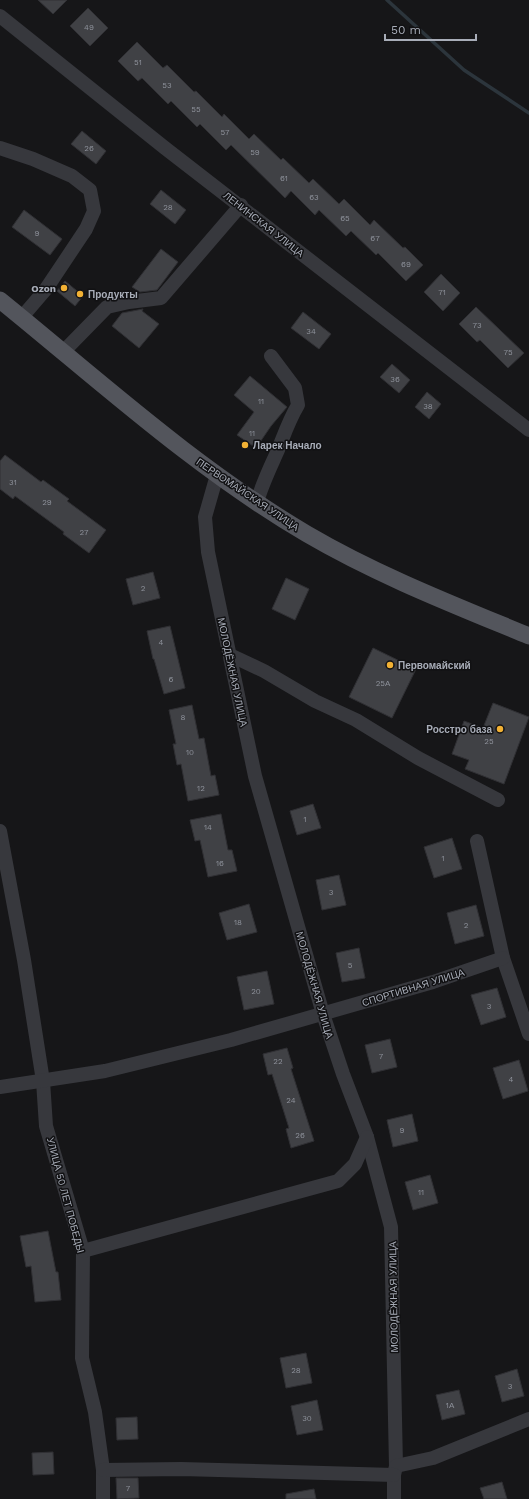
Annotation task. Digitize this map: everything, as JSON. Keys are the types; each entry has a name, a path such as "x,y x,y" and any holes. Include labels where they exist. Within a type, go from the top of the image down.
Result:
{"main road":[{"name":"ПЕРВОМАЙСКАЯ УЛИЦА","path":"0,300 141,417 217,475 306,534 350,558 529,636"}],"street":[{"name":"ЛЕНИНСКАЯ УЛИЦА","path":"0,16 165,148 241,205 529,430"},
{"path":"0,148 33,158 72,176 90,190 94,211 86,229 63,265 46,289 22,318"},
{"path":"63,352 107,307 129,302 161,298 241,205"},
{"path":"257,502 261,487 278,450 290,418 298,405 295,388 270,356"},
{"name":"МОЛОДЁЖНАЯ УЛИЦА","path":"217,475 205,517 208,552 255,776 323,1014 343,1074 367,1136 391,1227 395,1471 394,1499"},
{"path":"230,655 264,671 315,701 356,720 418,758 498,800"},
{"name":"УЛИЦА 50 ЛЕТ ПОБЕДЫ","path":"0,831 24,960 43,1081 46,1126 83,1252 82,1358 95,1412 103,1470 103,1499"},
{"path":"477,841 503,958 529,1034"},
{"name":"СПОРТИВНАЯ УЛИЦА","path":"323,1014 433,982 503,958"},
{"path":"0,1087 105,1071 231,1040 323,1014"},
{"path":"83,1252 338,1181 354,1164 367,1136"},
{"path":"103,1470 181,1469 395,1471 433,1458 529,1419"}],"building":[{"path":"38,0 67,0 53,14"},
{"path":"88,8 108,28 90,46 70,26"},
{"path":"137,42 163,68 167,65 194,92 196,91 222,117 224,114 249,139 254,134 281,160 283,158 309,183 313,179 339,204 344,199 370,225 374,220 423,265 406,281 378,253 376,255 351,231 346,236 319,210 315,215 291,191 285,198 231,145 226,150 200,124 197,127 171,101 168,104 142,78 138,81 118,61"},
{"path":"82,131 106,151 96,164 71,144"},
{"path":"161,190 186,210 175,224 150,204"},
{"path":"24,210 62,239 50,255 12,227"},
{"path":"161,249 178,262 157,290 140,292 132,287"},
{"path":"441,274 460,293 443,311 424,292"},
{"path":"65,281 83,296 75,306 57,291"},
{"path":"476,307 524,353 508,368 480,340 477,342 459,324"},
{"path":"143,309 142,311 159,324 139,348 112,326 122,313"},
{"path":"303,312 331,334 319,349 291,328"},
{"path":"392,364 410,380 399,393 380,377"},
{"path":"250,376 287,407 271,426 256,448 237,435 254,412 234,395"},
{"path":"427,392 441,404 429,419 415,407"},
{"path":"5,455 41,482 43,480 69,499 67,501 106,530 89,553 63,534 64,532 15,496 13,499 0,489 0,461"},
{"path":"153,572 160,598 133,605 126,579"},
{"path":"286,578 309,589 295,620 272,609"},
{"path":"170,626 185,688 164,694 153,659 147,631"},
{"path":"373,648 416,669 392,718 349,697"},
{"path":"493,703 529,717 504,784 465,769 469,760 452,754 464,721 483,728"},
{"path":"192,705 199,739 204,738 211,776 215,775 219,795 188,801 181,764 177,765 173,744 176,744 169,710"},
{"path":"313,804 321,828 297,835 290,811"},
{"path":"221,814 228,850 232,850 237,871 208,877 200,840 195,841 190,820"},
{"path":"452,838 462,869 434,878 424,847"},
{"path":"339,875 346,905 322,910 316,880"},
{"path":"249,904 257,932 227,940 219,913"},
{"path":"476,905 484,936 455,944 447,913"},
{"path":"359,948 365,978 342,982 336,953"},
{"path":"267,971 274,1004 244,1010 237,977"},
{"path":"497,988 506,1017 481,1025 471,995"},
{"path":"390,1039 397,1067 372,1073 365,1045"},
{"path":"287,1048 293,1068 291,1069 314,1141 291,1148 286,1129 289,1128 272,1074 268,1075 263,1054"},
{"path":"519,1060 528,1091 503,1099 493,1068"},
{"path":"412,1114 418,1141 393,1147 387,1120"},
{"path":"430,1175 438,1203 413,1210 405,1182"},
{"path":"48,1231 56,1272 58,1272 61,1300 35,1302 31,1266 26,1267 20,1236"},
{"path":"306,1353 312,1383 286,1388 280,1358"},
{"path":"517,1369 524,1396 502,1402 495,1376"},
{"path":"459,1390 465,1414 442,1420 436,1395"},
{"path":"317,1400 323,1430 297,1435 291,1406"},
{"path":"137,1417 138,1439 117,1440 116,1418"},
{"path":"53,1452 54,1474 33,1475 32,1453"},
{"path":"116,1478 138,1478 139,1498 117,1499"},
{"path":"502,1482 507,1499 484,1499 480,1488"},
{"path":"314,1489 316,1499 286,1499 286,1494"}],"waterway":[{"path":"387,0 464,70 529,113"}],"place":[{"name":"Ozon","path":"64,288"},
{"name":"Продукты","path":"80,294"},
{"name":"Ларек Начало","path":"245,445"},
{"name":"Первомайский","path":"390,665"},
{"name":"Росстро база","path":"500,729"}]}
